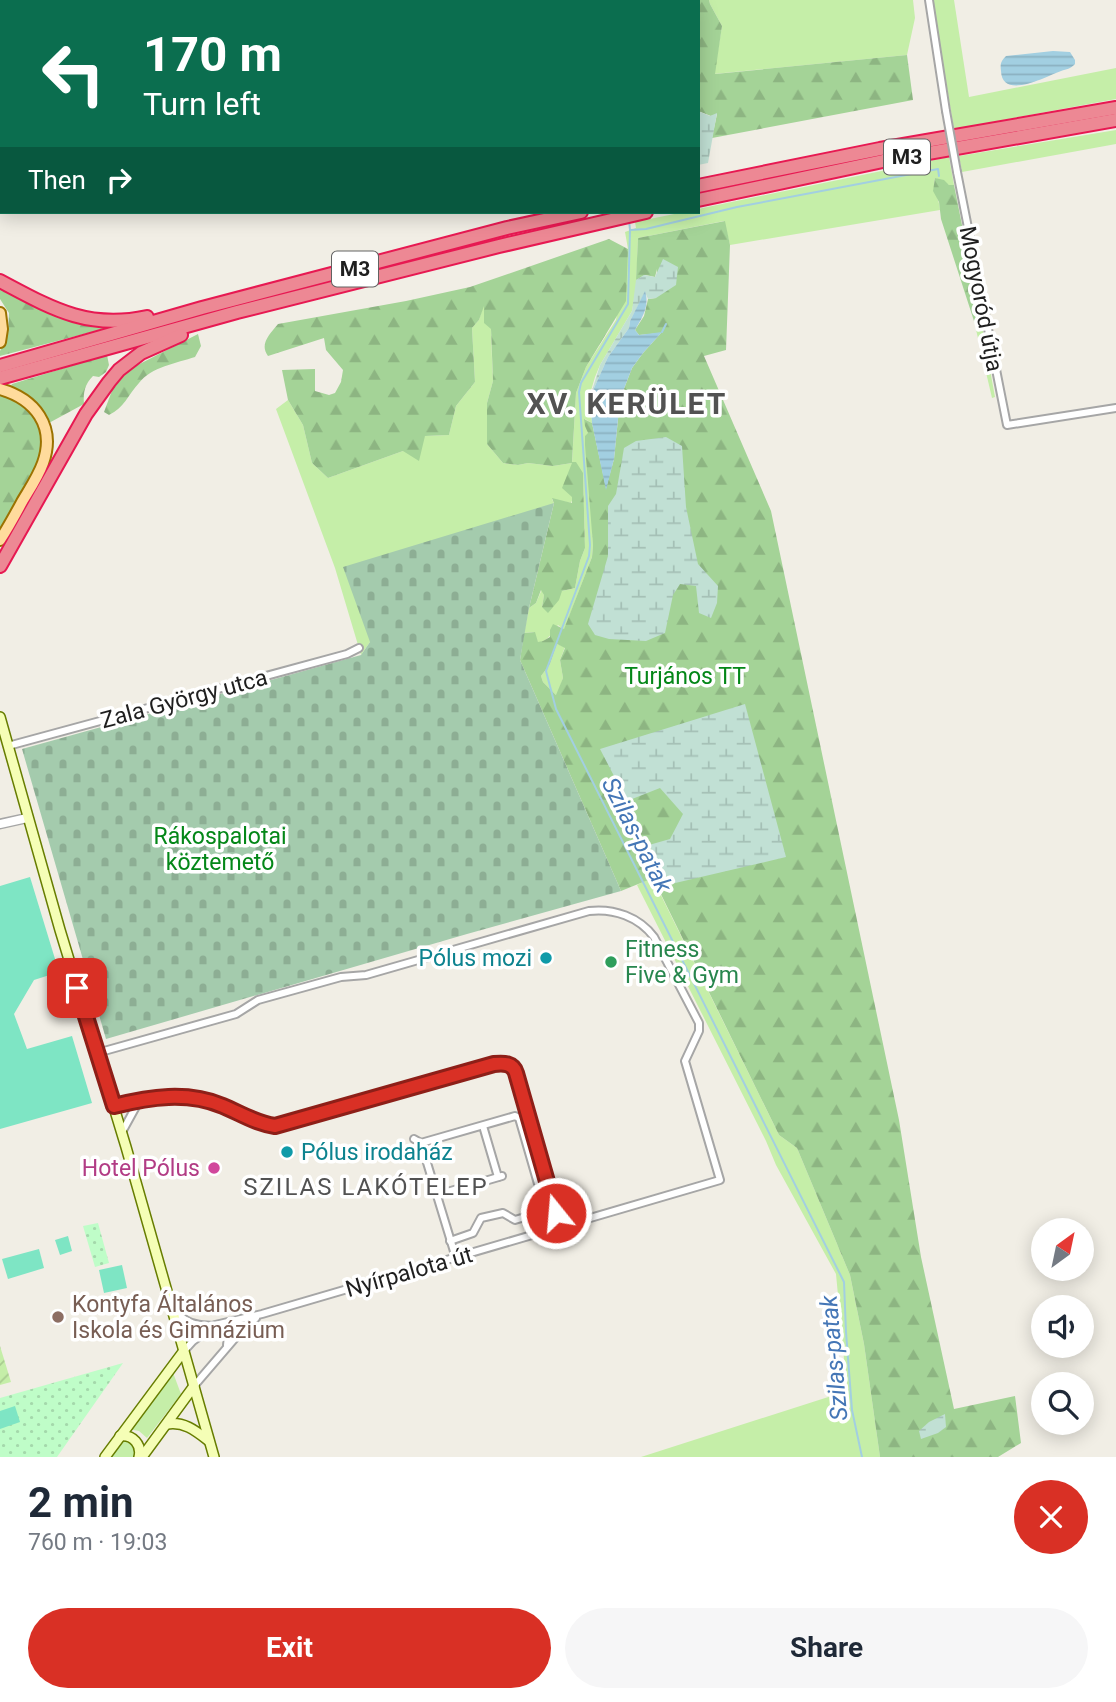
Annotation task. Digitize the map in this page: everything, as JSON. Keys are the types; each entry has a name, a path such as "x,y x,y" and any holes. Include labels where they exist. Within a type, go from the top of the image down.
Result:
{"highway":[{"name":"M3","path":"700,186 880,149 1116,108"},
{"name":"M3","path":"700,200 883,161 1116,120"},
{"name":"M3","path":"0,366 202,308 507,228 572,214"},
{"name":"M3","path":"0,378 237,312 638,214"},
{"path":"0,281 61,312 91,320 137,319 181,308 202,308"},
{"path":"0,559 5,544 86,414 119,370 152,347 229,319 237,312"},
{"path":"0,566 5,544"}],"main road":[{"path":"0,313 0,342"},
{"path":"0,388 15,394 34,408 42,418 47,440 42,465 5,544"},
{"path":"0,717 5,743 122,1132 214,1457"},
{"name":"Nyírpalota út","path":"105,1457 183,1352"},
{"name":"Nyírpalota út","path":"141,1457 194,1386"},
{"path":"167,1424 186,1425 209,1442"},
{"path":"120,1436 131,1437 139,1447 141,1457"}],"street":[{"name":"Mogyoród útja","path":"929,0 957,172 1007,425 1116,408"},
{"name":"Zala György utca","path":"5,743 348,654 359,648"},
{"path":"0,824 27,818"},
{"name":"Nyírpalota út","path":"97,1053 236,1014 258,1000 341,977 366,975 603,909 617,912 647,927 699,1023 699,1031 685,1061 720,1180 262,1314 215,1325 193,1340 183,1352"},
{"path":"114,1106 173,1096 219,1105 256,1122 275,1126 494,1064 508,1064 516,1073 556,1213"},
{"path":"122,1132 139,1101"},
{"path":"421,1143 514,1116 519,1118 544,1212 515,1220 503,1213 481,1219 474,1233 450,1241"},
{"path":"437,1195 500,1177 483,1126"},
{"path":"414,1139 421,1143 456,1258"},
{"path":"171,1309 188,1322 215,1325 226,1333 227,1346"},
{"name":"Nyírpalota út","path":"194,1386 227,1346 250,1322 262,1314"},
{"path":"188,1369 203,1373"}],"green space":[{"path":"700,0 709,0 722,26 715,74 907,55 913,100 712,138 717,114 711,116 700,112"},
{"path":"709,0 913,0 915,18 907,55 714,74 722,26"},
{"path":"932,0 954,0 969,97 1116,68 1116,99 954,129"},
{"path":"700,112 710,116 717,113 708,163 700,165"},
{"path":"1116,130 1116,144 962,172 959,156"},
{"path":"949,157 954,185 935,178 934,188 940,210 730,245 724,221 638,238 636,289 632,311 595,377 590,394 592,423 585,419 588,433 592,557 564,630 558,625 547,639 538,643 534,632 524,633 529,608 536,603 542,589 542,607 562,591 575,588 585,548 583,473 571,503 552,499 554,503 370,642 361,655 335,568 276,409 288,400 303,425 312,463 328,478 403,451 425,436 449,435 456,406 475,382 472,328 479,320 484,303 491,329 493,381 487,403 487,444 503,463 553,466 572,463 576,393 586,367 616,320 628,249 625,232 636,228 635,222 674,214 700,214 700,209"},
{"path":"935,178 954,185 980,315 974,321 941,219 939,202 933,191"},
{"name":"Turjános TT","path":"725,221 730,245 726,350 704,356 771,511 899,1120 921,1257 954,1409 1015,1396 1021,1443 998,1457 880,1457 864,1344 850,1275 797,1148 779,1135 653,878 621,891 520,660 524,633 535,632 538,642 550,637 553,624 564,629 592,557 585,445 585,436 588,433 584,419 592,423 606,488 614,459 620,399 632,368 661,333 639,335 635,330 644,316 648,299 656,298 657,269 655,277 645,275 636,280 638,238","holes":["557,644 565,648 560,660 563,678 556,695 543,682 541,676 550,664"]},
{"path":"609,239 628,249 626,301 586,367 576,393 572,462 576,462 583,473 585,548 575,588 562,591 559,600 548,613 542,607 544,595 541,590 536,603 529,608 554,503 552,498 572,503 572,497 562,488 572,463 553,466 503,463 487,444 487,403 493,381 491,329 484,323 484,306 479,320 472,328 475,382 456,406 449,435 425,436 419,461 403,451 328,478 312,463 303,425 288,400 282,370 315,369 315,391 329,395 335,393 343,370 326,350 324,338 268,356 265,343 278,324 470,287"},
{"path":"663,259 678,267 676,285 656,298 648,299 645,292 629,328 608,357 590,397 600,365 632,311 636,280 644,275 655,277"},
{"path":"0,287 108,324 103,329 0,356 8,335 9,313 0,299"},
{"path":"980,315 995,397 992,398 974,321"},
{"path":"198,334 201,346 195,357 150,373 118,409 109,415 104,412 113,388 128,370"},
{"path":"107,355 109,365 106,372 99,377 93,376 88,382 84,392 84,404 47,424 27,398 10,388 12,384"},
{"path":"0,393 28,405 40,422 45,442 41,461 0,531"},
{"path":"666,437 682,446 686,507 698,564 718,586 717,603 711,618 699,613 696,586 680,584 673,595 665,633 646,641 609,639 595,635 588,624 608,556 608,506 616,494 624,448 636,441"},
{"name":"Rákospalotai köztemető","path":"554,503 529,608 520,660 621,891 106,1039 22,749 361,655 370,642 343,567"},
{"path":"557,644 565,647 560,660 563,678 557,696 543,682 541,676 550,664"},
{"path":"745,704 786,857 671,884 649,845 670,839 683,814 660,788 627,801 600,749"},
{"path":"30,877 59,972 34,980 14,1014 27,1049 72,1036 92,1103 0,1129 0,886"},
{"path":"652,877 779,1135 797,1148 850,1275 864,1344 880,1457 641,1457 847,1391 836,1274 776,1165 637,885"},
{"path":"98,1223 109,1263 95,1267 83,1226"},
{"path":"68,1236 72,1251 60,1255 55,1240"},
{"path":"39,1249 44,1268 8,1279 2,1259"},
{"path":"122,1265 127,1288 104,1293 99,1270"},
{"path":"0,1346 11,1382 0,1385"},
{"path":"123,1363 57,1457 0,1457 0,1398"},
{"path":"172,1370 181,1394 147,1438 139,1431 128,1429"},
{"path":"15,1406 20,1422 0,1429 0,1411"},
{"path":"945,1414 946,1427 921,1439 919,1431"},
{"path":"126,1440 139,1450 136,1457 110,1457 122,1441"}],"water":[{"path":"1070,52 1075,64 1068,69 1017,86 1003,80 1001,64 1006,56"},
{"path":"645,291 646,307 635,330 639,335 662,332 632,368 620,399 614,459 606,490 592,423 590,397 608,357 629,328"}],"waterway":[{"path":"630,230 646,229 737,207 938,169 939,176"},
{"name":"Szilas-patak","path":"629,220 628,304 581,383 579,392 589,556 546,671 556,709 844,1282 852,1410 862,1457"},
{"path":"662,332 666,324"}],"place":[{"name":"Pólus mozi","path":"546,958"},
{"name":"Fitness Five & Gym","path":"611,962"},
{"name":"Pólus irodaház","path":"287,1152"},
{"name":"Hotel Pólus","path":"214,1168"},
{"name":"Kontyfa Általános Iskola és Gimnázium","path":"58,1317"}],"district":[{"name":"XV. KERÜLET","path":"627,403"},
{"name":"SZILAS LAKÓTELEP","path":"366,1187"}],"route":[{"path":"77,988 114,1106 173,1096 213,1103 256,1122 275,1126 494,1064 508,1064 516,1073 556,1213"}]}
